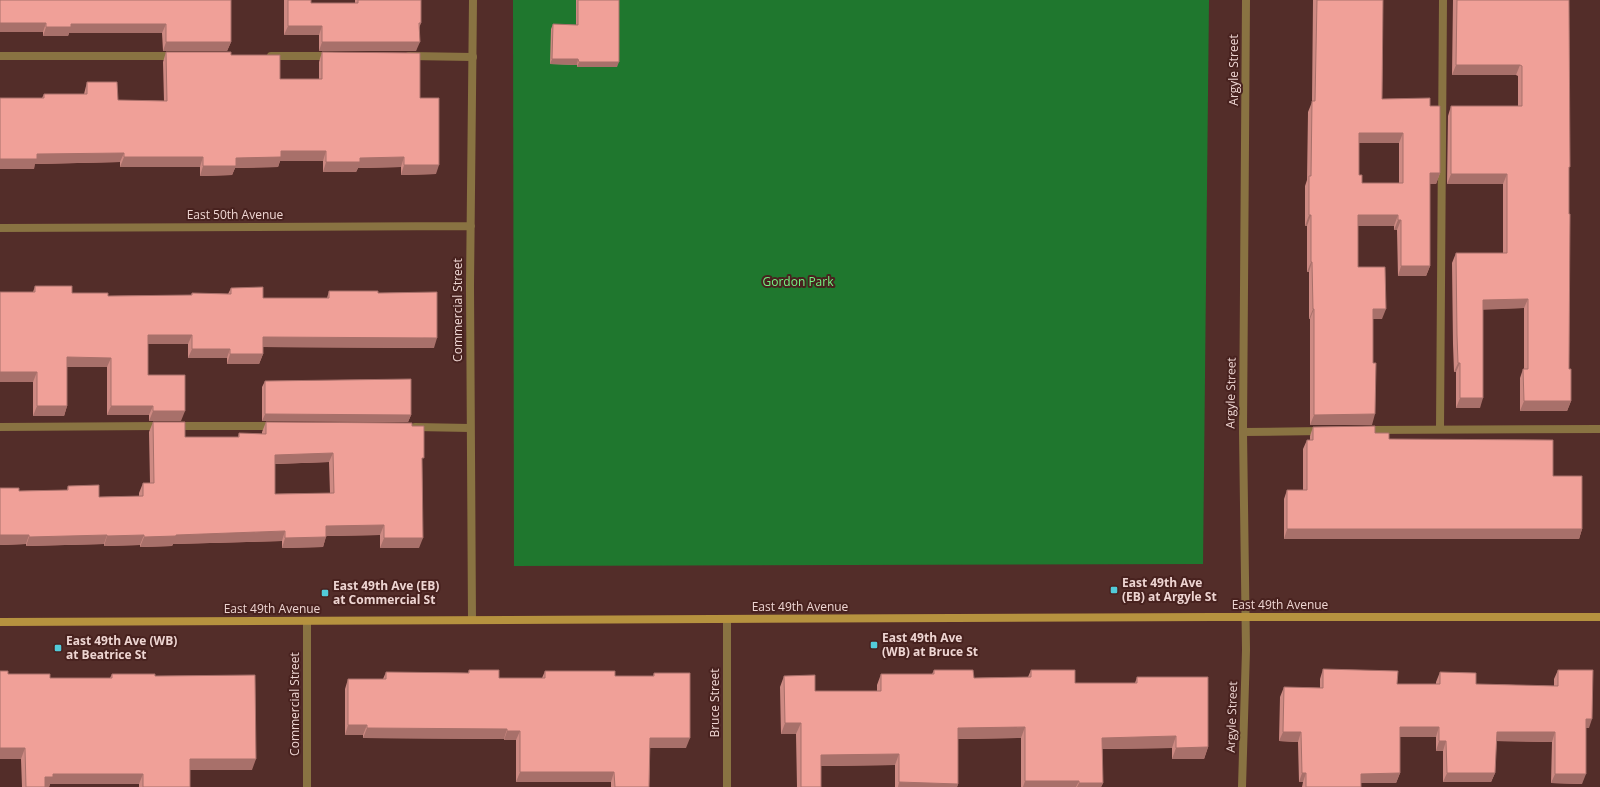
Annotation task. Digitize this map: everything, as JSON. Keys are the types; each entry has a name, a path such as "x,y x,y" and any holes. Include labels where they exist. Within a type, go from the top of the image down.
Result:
{"street":[{"name":"Commercial Street","path":"472,620 470,226 474,0"},
{"name":"Argyle Street","path":"1242,787 1246,650 1243,432 1246,0"},
{"path":"1440,429 1443,0"},
{"path":"0,56 181,56"},
{"path":"260,56 339,56"},
{"path":"402,56 473,57"},
{"name":"East 50th Avenue","path":"0,228 470,226"},
{"path":"0,427 286,426"},
{"path":"406,427 470,428"},
{"path":"1354,430 1600,429"},
{"path":"1243,432 1331,431"},
{"name":"East 49th Avenue","path":"0,622 1600,617"},
{"name":"Bruce Street","path":"727,619 727,787"},
{"name":"Commercial Street","path":"307,787 308,621"}],"green space":[{"name":"Gordon Park","path":"513,0 1209,0 1203,564 514,566"}],"building":[{"path":"0,0 231,0 231,42 166,42 166,24 71,24 71,27 46,27 46,23 0,23"},
{"path":"288,0 311,0 311,3 358,3 358,0 421,0 421,23 419,23 420,42 322,42 322,26 288,26"},
{"path":"578,0 619,0 619,62 579,62 578,59 552,59 553,24 578,25"},
{"path":"1317,0 1383,0 1382,99 1430,98 1430,106 1440,106 1440,173 1430,173 1430,266 1401,266 1401,220 1398,220 1398,215 1358,215 1358,267 1385,267 1386,309 1373,309 1373,363 1376,363 1375,414 1314,415 1314,309 1311,262 1311,215 1309,215 1309,176 1311,176 1312,101 1315,101","holes":["1359,133 1403,133 1403,183 1362,183 1362,175 1359,175"]},
{"path":"1457,0 1569,0 1569,369 1571,369 1571,401 1524,401 1523,369 1528,369 1528,299 1483,300 1483,398 1460,398 1460,363 1458,363 1457,335 1456,253 1507,253 1507,174 1451,174 1451,106 1522,106 1522,66 1456,65"},
{"path":"166,52 231,52 231,55 280,55 280,79 322,79 322,52 420,53 420,98 439,98 439,165 404,165 404,157 360,158 360,162 326,162 326,151 281,151 281,157 236,158 236,166 203,166 203,157 124,157 124,153 37,154 37,159 0,159 0,98 44,98 44,94 87,94 87,82 117,82 118,100 167,101"},
{"path":"35,286 72,286 72,293 108,293 108,296 192,295 192,293 231,294 231,288 263,287 263,298 329,298 329,291 378,291 378,293 437,292 437,338 263,337 263,354 230,354 230,349 192,349 192,335 148,335 148,375 185,375 185,411 153,411 153,406 111,406 111,358 67,357 67,406 37,406 37,372 0,372 0,292 35,292"},
{"path":"411,379 411,415 265,414 265,381"},
{"path":"153,422 185,422 185,437 239,437 239,433 266,434 266,422 412,423 412,426 424,426 424,458 422,458 423,538 384,538 384,525 326,526 326,537 285,538 285,531 144,537 144,535 29,537 29,535 0,535 0,488 19,488 19,491 68,490 68,486 99,485 99,497 143,496 143,483 154,483","holes":["333,453 334,493 275,494 275,455"]},
{"path":"1375,426 1375,433 1389,433 1389,439 1553,440 1553,476 1582,476 1582,529 1287,529 1287,490 1307,490 1307,440 1313,440 1313,427"},
{"path":"1323,669 1398,671 1397,684 1440,684 1440,672 1476,673 1476,684 1558,686 1558,670 1593,670 1592,719 1586,719 1586,774 1555,774 1555,732 1497,732 1495,773 1447,773 1446,741 1439,741 1439,727 1400,727 1400,773 1361,774 1361,787 1306,787 1306,773 1302,773 1301,732 1283,732 1284,687 1323,688"},
{"path":"469,670 499,670 499,678 545,678 545,671 615,671 615,676 654,676 654,673 690,673 690,738 650,738 649,787 615,787 614,772 520,772 520,731 507,731 507,729 367,728 367,725 348,725 348,679 386,679 386,672 469,673"},
{"path":"934,670 973,670 974,678 1031,677 1031,670 1075,670 1075,683 1137,683 1137,677 1208,677 1208,747 1176,748 1176,736 1102,738 1103,783 1079,783 1079,781 1025,781 1025,727 958,728 958,784 899,782 899,754 821,755 821,787 801,787 801,723 785,723 784,676 815,675 815,691 881,691 881,674 934,674"},
{"path":"0,671 8,671 8,674 50,674 50,678 112,678 112,674 155,674 155,676 255,675 256,759 190,759 190,787 143,787 143,774 53,774 53,777 45,777 45,787 26,787 25,748 0,748"}],"place":[{"name":"East 49th Ave (EB) at Argyle St","path":"1114,590"},
{"name":"East 49th Ave (EB) at Commercial St","path":"325,593"},
{"name":"East 49th Ave (WB) at Bruce St","path":"874,645"},
{"name":"East 49th Ave (WB) at Beatrice St","path":"58,648"}]}
